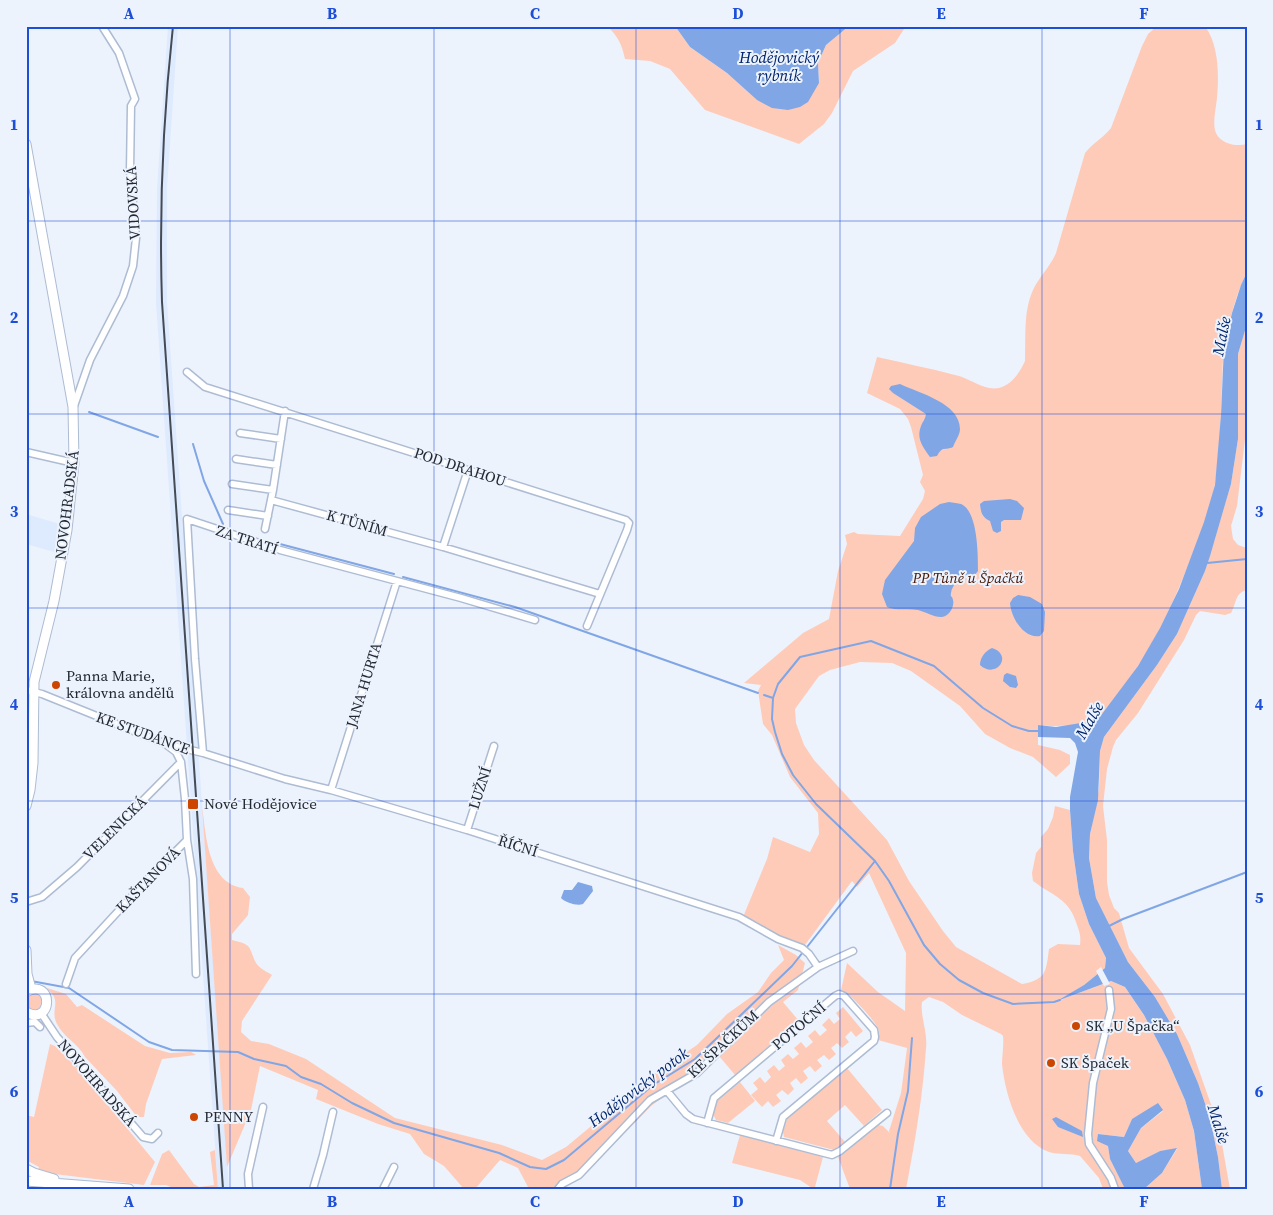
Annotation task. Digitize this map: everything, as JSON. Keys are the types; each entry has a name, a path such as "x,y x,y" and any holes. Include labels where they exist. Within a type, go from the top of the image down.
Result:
{"main road":[{"name":"NOVOHRADSKÁ","path":"26,144 73,407 74,463 67,530 54,602 34,682 30,691 33,763 26,806"},
{"path":"26,950 28,985 42,992 46,997 47,1004 41,1013 34,1015 26,1013"},
{"path":"26,1169 72,1183"},
{"path":"28,1183 72,1183 129,1189"}],"street":[{"name":"VIDOVSKÁ","path":"73,407 90,360 123,296 133,266 136,238 130,170 131,106 135,99 119,53 102,26"},
{"name":"POD DRAHOU","path":"187,372 205,387 626,520 629,523 628,530 588,626"},
{"path":"266,528 274,490 285,411"},
{"path":"240,433 281,440"},
{"path":"26,452 74,463"},
{"path":"236,458 277,465"},
{"path":"442,547 468,470"},
{"path":"232,484 274,490"},
{"name":"K TŮNÍM","path":"271,500 442,547 600,594"},
{"path":"228,510 268,516"},
{"name":"ZA TRATÍ","path":"204,753 195,659 187,519 280,550 461,598 535,620"},
{"name":"JANA HURTA","path":"331,790 397,581"},
{"name":"KE STUDÁNCE","path":"30,691 42,694 166,744 204,753"},
{"path":"166,744 176,752 181,762"},
{"name":"LUŽNÍ","path":"467,830 494,746"},
{"name":"ŘÍČNÍ","path":"204,753 467,830 739,918 778,939 802,948 818,967"},
{"name":"KAŠTANOVÁ","path":"66,984 75,958 187,840 186,799 181,762"},
{"name":"VELENICKÁ","path":"26,902 42,897 77,867 181,762"},
{"path":"187,840 193,880 196,974"},
{"name":"KE ŠPAČKŮM","path":"558,1189 562,1184 579,1175 650,1100 697,1073 769,1002 818,967 852,951"},
{"path":"1109,990 1111,1010 1093,1083 1088,1134 1089,1144 1111,1178 1115,1189"},
{"name":"POTOČNÍ","path":"707,1123 714,1098 835,996 840,994 844,996 874,1030 874,1042 783,1117 776,1141"},
{"name":"NOVOHRADSKÁ","path":"41,1013 57,1037 143,1137 152,1138 158,1133"},
{"path":"26,1023 35,1022 40,1027"},
{"path":"666,1091 689,1117 832,1155 840,1151 887,1113"},
{"path":"249,1189 248,1174 263,1107"},
{"path":"313,1189 333,1112"},
{"path":"383,1189 394,1171"}],"shaded area":[{"path":"168,26 178,26 167,189 167,302 229,1189 218,1189 156,303 157,189"},
{"path":"26,514 60,524 54,552 26,544"}],"green space":[{"path":"607,26 675,26 690,47 727,73 757,100 819,83 818,63 826,45 848,27 906,26 895,43 853,71 832,113 824,124 799,144 705,110 670,69 650,61 625,59 619,41"},
{"name":"PP Tůně u Špačků","path":"1157,26 1205,26 1213,42 1218,71 1214,120 1216,133 1218,137 1230,144 1247,144 1247,272 1233,308 1224,350 1221,423 1212,500 1180,585 1153,642 1130,678 1100,715 1078,724 1062,726 1038,725 1038,745 1060,750 1070,755 1070,764 1056,777 1033,757 1010,748 985,734 960,706 911,671 892,663 860,662 830,670 819,676 795,709 796,723 804,745 814,760 887,840 909,881 956,947 1022,984 1041,977 1046,968 1049,949 1058,944 1080,945 1079,930 1070,909 1060,899 1033,881 1032,873 1036,853 1041,847 1041,837 1048,829 1055,806 1070,810 1079,894 1089,924 1106,958 1105,968 1084,985 1060,1000 1111,981 1125,987 1144,1015 1167,1059 1185,1100 1194,1131 1202,1189 1144,1189 1162,1173 1177,1149 1160,1151 1136,1163 1128,1151 1141,1128 1163,1111 1132,1119 1124,1137 1098,1134 1108,1146 1110,1159 1125,1189 1103,1189 1099,1178 1080,1156 1053,1153 1038,1146 1021,1127 1010,1102 1002,1064 1003,1036 962,1015 943,1002 929,997 922,1002 926,1042 925,1066 906,1189 850,1189 838,1157 878,1125 883,1126 890,1133 901,1093 907,1048 878,1040 879,1031 876,1024 855,1001 841,990 847,963 878,992 905,1011 906,953 869,873 857,887 852,881 805,945 775,934 743,917 767,859 773,837 810,852 819,834 818,813 790,777 772,735 763,724 758,691 761,685 744,683 803,633 829,619 838,571 847,544 845,535 854,532 858,534 900,536 923,499 925,491 920,482 923,475 908,419 900,409 867,393 877,357 955,375 988,388 999,388 1008,384 1021,369 1025,361 1026,325 1030,298 1035,285 1056,253 1085,153 1111,128 1142,46 1148,34"},
{"path":"1247,324 1247,423 1237,506 1231,526 1233,539 1238,545 1247,548 1247,590 1240,593 1231,613 1225,615 1200,611 1196,615 1184,640 1138,713 1116,740 1107,769 1103,806 1107,840 1107,882 1109,895 1114,908 1119,913 1129,948 1163,994 1190,1045 1219,1127 1230,1189 1222,1189 1210,1118 1198,1083 1177,1034 1155,997 1128,962 1096,898 1089,858 1090,834 1099,789 1100,751 1104,737 1157,665 1177,634 1205,571 1231,484 1238,439 1238,354"},
{"path":"202,806 207,842 215,867 222,877 231,884 243,888 250,897 248,915 232,934 232,940 247,945 257,965 272,975 242,1021 241,1032 251,1041 269,1044 306,1059 395,1118 502,1145 542,1160 566,1147 654,1074 697,1045 727,1014 758,992 771,973 784,960 778,945 796,955 805,963 798,990 783,1002 799,1021 735,1075 719,1056 651,1106 618,1140 575,1175 558,1184 553,1189 529,1189 518,1168 500,1160 475,1189 464,1189 444,1166 424,1154 410,1134 378,1124 316,1099 318,1090 260,1066 251,1110 227,1167"},
{"path":"47,988 66,994 77,1007 82,1005 145,1046 170,1053 191,1052 196,1055 162,1059 146,1104 144,1117 137,1117 117,1091 60,1029 55,1020 55,1000"},
{"path":"31,994 37,994 42,999 40,1008 31,1010 26,1005 26,999"},
{"path":"843,1007 863,1031 856,1037 851,1031 845,1037 849,1042 842,1048 837,1043 831,1048 836,1054 829,1060 824,1055 817,1060 822,1066 815,1072 810,1066 803,1071 808,1078 801,1084 796,1078 790,1083 794,1089 788,1095 782,1090 776,1095 781,1101 773,1107 768,1101 762,1107 751,1095 758,1089 753,1083 760,1077 765,1083 771,1077 767,1071 774,1065 779,1071 785,1066 781,1060 788,1054 793,1059 799,1054 794,1048 801,1042 806,1048 813,1042 808,1036 815,1030 820,1036 827,1030 822,1025 829,1018 834,1024 840,1019 836,1013"},
{"path":"50,1044 55,1046 78,1069 155,1162 144,1185 38,1172 39,1167 26,1160 26,1115 34,1117"},
{"path":"847,1068 882,1110 864,1126 845,1105 827,1121 845,1142 834,1150 784,1137 783,1132 787,1119"},
{"path":"740,1082 755,1101 728,1123 716,1120 713,1114 717,1101"},
{"path":"740,1135 823,1157 815,1187 812,1188 800,1180 732,1163"},
{"path":"169,1150 194,1184 199,1187 214,1185 210,1152 215,1150 218,1189 175,1189 166,1185 150,1185 162,1154"}],"water":[{"name":"Hodějovický rybník","path":"675,26 849,26 826,45 818,63 819,83 808,102 800,107 788,110 772,108 757,100 727,73 690,47"},
{"path":"1247,272 1247,324 1238,354 1238,439 1231,484 1205,571 1177,634 1157,665 1104,737 1100,751 1098,800 1090,834 1089,858 1096,898 1128,962 1155,997 1177,1034 1198,1083 1210,1118 1222,1189 1202,1189 1194,1131 1185,1100 1167,1059 1144,1015 1125,987 1111,981 1057,1001 1084,985 1105,968 1106,958 1089,924 1079,894 1073,851 1070,797 1078,752 1075,743 1070,738 1038,737 1038,725 1056,727 1087,722 1102,714 1138,666 1160,628 1179,589 1204,522 1215,485 1224,346 1232,313"},
{"path":"900,384 937,400 953,412 958,420 960,429 953,447 943,449 937,456 930,457 921,443 919,435 926,414 889,389 891,386"},
{"path":"1010,499 1017,501 1024,508 1021,520 1004,520 1001,522 1001,531 997,533 993,531 990,521 982,514 980,504 984,501"},
{"path":"949,502 961,504 967,508 971,515 976,534 978,571 974,576 965,575 954,585 951,595 953,606 944,617 918,610 887,607 882,594 885,580 914,541 915,528 921,517 940,504"},
{"path":"1018,595 1030,597 1042,604 1045,612 1044,631 1040,636 1034,636 1024,631 1016,621 1010,603"},
{"path":"992,648 998,651 1002,656 1002,660 997,668 992,670 980,665 982,657"},
{"path":"1007,673 1016,676 1018,685 1016,688 1010,687 1003,681 1004,675"},
{"path":"578,882 592,886 593,891 583,904 572,904 561,898 564,890 572,890"},
{"path":"1158,1103 1163,1110 1141,1128 1128,1151 1136,1163 1160,1151 1177,1148 1162,1173 1144,1189 1125,1189 1110,1159 1108,1146 1097,1141 1098,1134 1124,1137 1132,1119"},
{"path":"1056,1117 1082,1131 1083,1137 1058,1127 1052,1119"}],"pier":[{"path":"1101,967 1110,984 1104,986 1096,971"}],"waterway":[{"path":"89,412 158,437"},
{"path":"193,444 204,481 223,524"},
{"path":"280,544 394,574"},
{"path":"1207,563 1247,559"},
{"path":"403,577 515,607 758,693"},
{"path":"875,861 816,804 793,775 782,754 772,719 773,698 778,684 800,657 871,641 934,666 983,708 1012,726 1029,731 1040,731"},
{"path":"764,695 773,698"},
{"name":"Hodějovický potok","path":"31,981 69,988 149,1042 172,1050 238,1052 254,1059 286,1066 301,1077 321,1084 352,1103 394,1123 499,1153 530,1167 546,1169 564,1160 653,1085 695,1059 792,966 875,861 889,881 924,945 940,964 959,980 983,993 1013,1004 1060,1000"},
{"path":"1109,926 1247,872"},
{"path":"890,1189 898,1134 908,1091 912,1038"}],"railway":[{"path":"173,26 163,164 162,302 223,1189"}],"place":[{"name":"Panna Marie, královna andělů","path":"56,685"},
{"name":"Nové Hodějovice","path":"193,804"},
{"name":"SK „U Špačka“","path":"1076,1026"},
{"name":"SK Špaček","path":"1051,1063"},
{"name":"PENNY","path":"194,1117"}],"water label":[{"name":"Malše","path":"1221,336"},
{"name":"Malše","path":"1089,720"},
{"name":"Malše","path":"1219,1124"}]}
